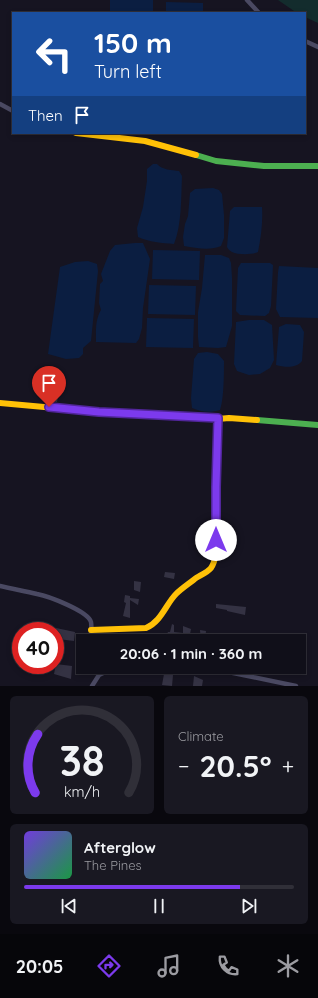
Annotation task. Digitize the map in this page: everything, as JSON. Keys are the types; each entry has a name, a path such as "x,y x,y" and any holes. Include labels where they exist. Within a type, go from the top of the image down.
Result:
{"street":[{"path":"247,0 258,12"},
{"path":"306,41 318,46"},
{"path":"0,104 12,110"},
{"path":"85,134 145,141 216,161 264,166 318,166"},
{"path":"0,403 99,412 229,418 318,425"},
{"path":"91,630 146,628 151,626 163,613 176,594 211,569 215,559 217,531 216,487 218,418"},
{"path":"0,586 38,594 72,607 89,618 91,622 91,634"},
{"path":"238,674 296,686"},
{"path":"92,686 99,675"}],"green space":[{"path":"278,0 318,0 318,23 306,17 306,12 296,12"}],"water":[{"path":"110,0 153,0 153,12 110,12"},
{"path":"166,2 203,3 203,12 166,12"},
{"path":"153,164 157,164 164,169 179,171 182,176 180,219 174,244 160,243 138,237 137,228 143,207 147,181 147,169"},
{"path":"213,188 219,190 222,194 224,238 221,246 208,249 184,246 183,237 188,216 190,193 195,189"},
{"path":"234,207 262,207 262,230 258,252 238,254 231,252 228,249 230,211"},
{"path":"143,243 150,259 143,308 142,328 139,339 136,343 96,342 97,322 101,310 99,303 100,284 103,281 101,274 110,251 115,245"},
{"path":"153,250 200,251 199,280 152,279"},
{"path":"205,255 221,255 229,258 231,263 232,326 226,347 199,347 198,312"},
{"path":"88,261 97,264 98,271 91,341 83,348 83,354 79,358 66,359 48,354 60,267 75,262"},
{"path":"241,263 270,263 273,265 271,306 269,313 265,316 240,315 236,311 238,268"},
{"path":"279,266 318,268 318,318 280,317 276,309"},
{"path":"149,285 196,286 195,315 148,314"},
{"path":"147,318 194,319 193,348 146,347"},
{"path":"264,320 272,325 274,360 270,368 260,374 249,375 237,371 234,364 236,322"},
{"path":"286,324 300,325 304,332 302,361 297,365 286,367 276,365 279,327"},
{"path":"207,352 218,354 224,361 224,386 220,410 213,412 192,408 191,398 194,359 198,353"}],"building":[{"path":"46,394 58,397 57,402 45,401"},
{"path":"165,572 175,573 174,579 164,577"},
{"path":"134,581 141,582 140,592 134,590"},
{"path":"125,595 130,596 130,598 139,599 138,605 130,600 130,618 123,616 126,603 124,602"},
{"path":"216,604 246,607 245,615 216,608"},
{"path":"172,624 174,625 174,632 183,633 183,626 191,629 190,634 167,634 170,632"},
{"path":"64,630 75,632 74,641 64,640"},
{"path":"200,630 206,631 206,634 200,634"},
{"path":"64,665 72,666 71,679 54,674 64,674"},
{"path":"164,674 173,675 172,686 162,685"},
{"path":"194,676 203,680 202,686 193,686"}],"traffic: fast":[{"path":"196,155 216,161 264,166 318,166"},
{"path":"216,516 215,487 218,419"},
{"path":"257,420 318,425"}],"traffic: slow":[{"path":"85,134 145,141 196,155"},
{"path":"0,403 99,412 257,420"},
{"path":"91,630 146,628 156,622 172,598 196,578 211,568 214,563 217,535 216,516"}],"route":[{"path":"49,407 99,412 218,418 216,540"}]}
